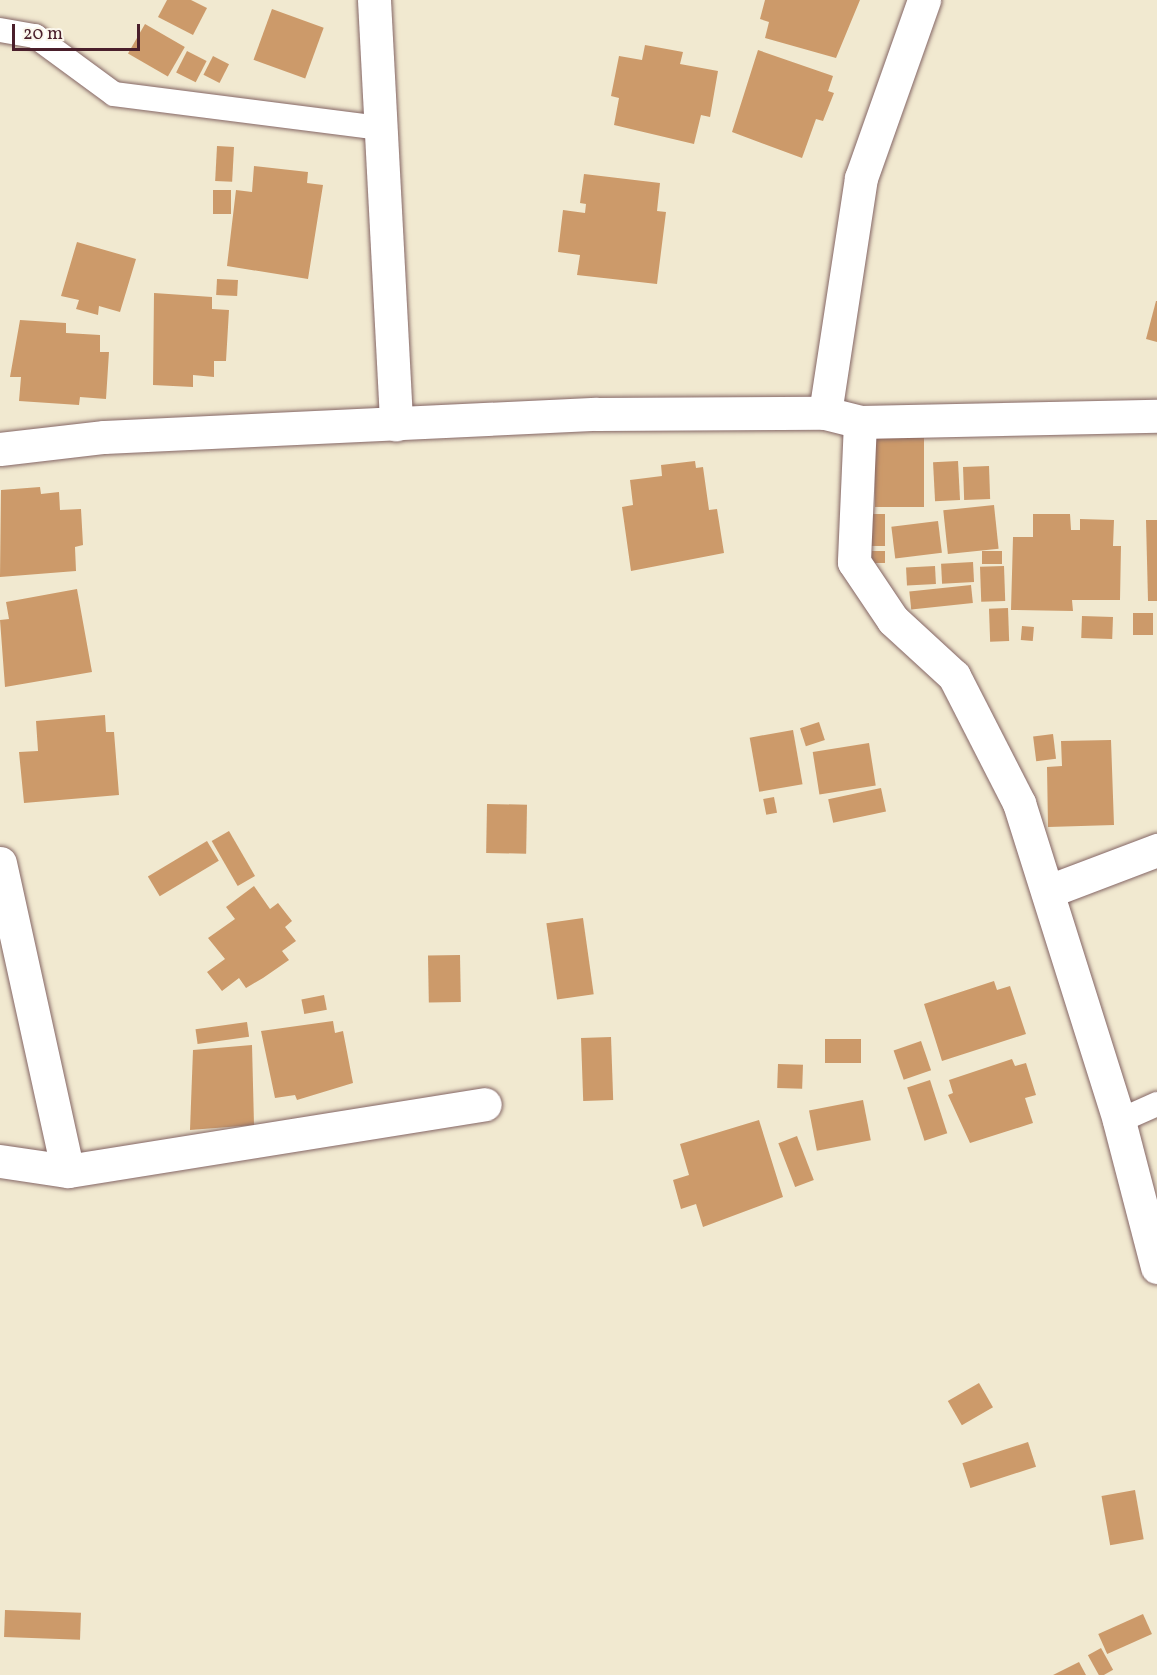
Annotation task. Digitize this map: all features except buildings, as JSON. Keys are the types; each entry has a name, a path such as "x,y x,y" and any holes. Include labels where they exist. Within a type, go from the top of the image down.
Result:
{"street":[{"path":"374,0 396,424"},
{"path":"825,413 861,178 924,0"},
{"path":"0,449 104,437 596,414 825,413 860,422 1157,416"},
{"path":"860,422 854,562 893,620 954,676 1019,803 1049,891 1119,1121 1157,1268"},
{"path":"1049,891 1157,850"},
{"path":"0,863 68,1171"},
{"path":"0,1161 68,1171 485,1104"}],"lane":[{"path":"0,30 35,36 114,94 379,128"},
{"path":"1119,1121 1157,1104"}]}
